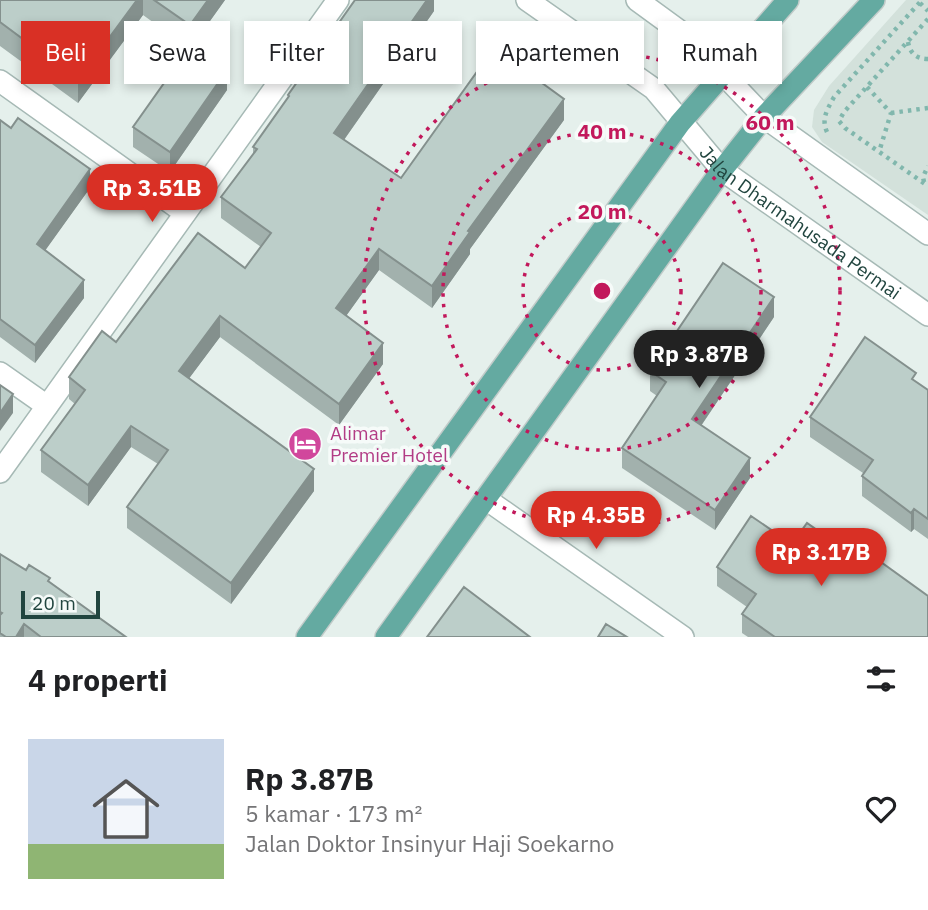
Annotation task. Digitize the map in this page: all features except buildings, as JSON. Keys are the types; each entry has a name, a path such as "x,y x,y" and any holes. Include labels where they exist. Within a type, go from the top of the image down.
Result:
{"main road":[{"path":"769,21 788,0"},
{"path":"386,637 723,170 764,117 874,0"},
{"path":"307,637 680,123 714,84"}],"street":[{"path":"0,472 338,0"},
{"name":"Jalan Dharmahusada Permai","path":"527,0 654,89 680,123 723,170 928,315"},
{"path":"637,0 666,21"},
{"path":"0,81 185,214"},
{"path":"733,84 764,117 928,234"},
{"path":"0,373 47,406"},
{"path":"486,499 682,637"}],"path":[{"path":"828,133 823,124 834,97 921,1 928,11"},
{"path":"926,185 839,121 844,112 928,19"},
{"path":"908,41 913,54 928,59"},
{"path":"867,87 891,113"},
{"path":"891,113 928,108"},
{"path":"879,152 891,113"},
{"path":"926,185 923,177 928,166"}],"shaded area":[{"path":"906,0 928,0 928,215 822,142 812,127 814,110 829,86"}],"place":[{"name":"Alimar Premier Hotel","path":"305,444"}]}
